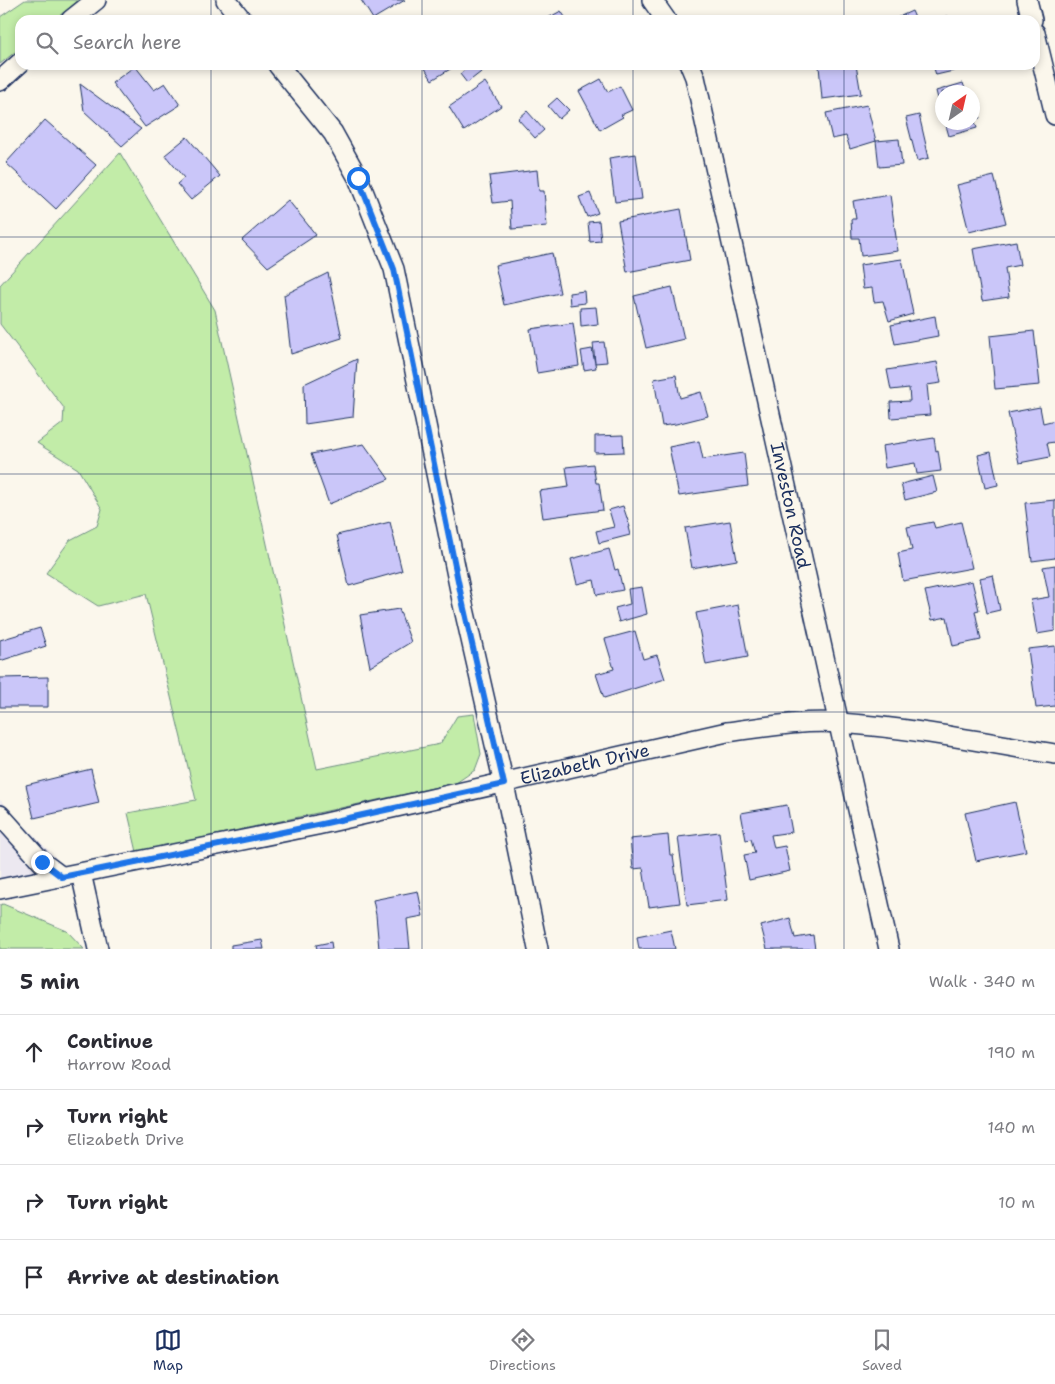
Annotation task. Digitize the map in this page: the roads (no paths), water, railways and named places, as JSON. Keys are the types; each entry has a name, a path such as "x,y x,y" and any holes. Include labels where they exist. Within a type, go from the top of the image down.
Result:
{"street":[{"path":"77,15 96,0"},
{"path":"226,0 238,15"},
{"path":"652,0 662,15"},
{"path":"1027,0 1031,15"},
{"path":"1040,54 1055,115"},
{"path":"0,81 15,68"},
{"path":"282,70 333,133 358,178 394,269 462,600 504,784 538,949"},
{"name":"Investon Road","path":"692,70 888,949"},
{"name":"Elizabeth Drive","path":"0,888 308,827 727,732 787,725 839,723 940,735 1055,754"},
{"path":"0,815 42,862 62,877"},
{"path":"81,873 98,949"}]}
